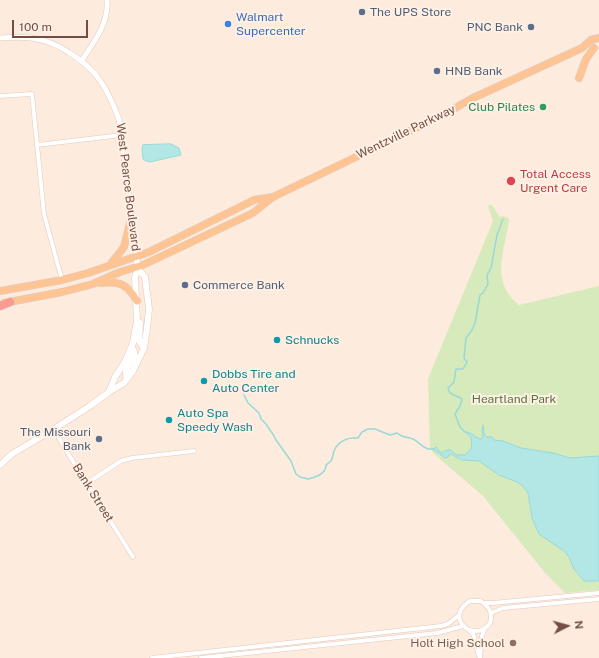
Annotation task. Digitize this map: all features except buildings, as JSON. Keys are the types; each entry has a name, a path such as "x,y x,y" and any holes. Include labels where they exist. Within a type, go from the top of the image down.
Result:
{"highway":[{"path":"0,305 10,302"}],"main road":[{"name":"Wentzville Parkway","path":"10,302 62,292 93,284 253,213 273,197 441,116 479,96 582,48 591,40 599,38"},
{"name":"Wentzville Parkway","path":"582,48 597,48"},
{"path":"579,78 586,59 597,48"},
{"name":"Wentzville Parkway","path":"0,291 62,280 109,266 138,263 151,251 254,200 273,197"},
{"path":"109,266 124,248 132,215"},
{"name":"West Pearce Boulevard","path":"109,392 115,377 125,362 132,347 136,332 137,303 135,277 138,263"},
{"name":"West Pearce Boulevard","path":"0,465 12,454 54,429 124,383 133,371 144,348 148,328 149,309 145,277 138,263"},
{"path":"93,284 112,282 128,288 140,310 140,341 144,348"},
{"path":"127,379 126,371 135,355 135,351 132,347"}],"street":[{"path":"82,60 105,22 107,0"},
{"name":"West Pearce Boulevard","path":"0,38 20,37 38,39 60,46 82,60 99,78 111,97 119,119 122,135 138,263"},
{"path":"0,96 32,94 44,214 62,280"},
{"path":"37,145 122,135"},
{"name":"Bank Street","path":"54,429 133,558"},
{"path":"87,483 121,461 127,459 194,451"},
{"path":"152,658 441,626 448,624 459,615 462,608 470,601 493,603 599,593"},
{"path":"491,613 503,608 599,599"},
{"path":"480,658 482,636 492,618 489,608 484,603"},
{"path":"459,615 463,626 470,630 478,631 486,628"},
{"path":"201,658 437,633 463,626"},
{"path":"470,630 473,633 480,658"}],"green space":[{"name":"Heartland Park","path":"491,204 500,217 503,216 509,220 502,254 502,276 504,286 510,296 519,305 599,286 599,590 565,593 546,574 483,496 434,454 430,448 428,379 493,221 488,206"}],"water":[{"path":"171,144 179,148 181,155 150,162 143,159 143,145"},
{"path":"483,425 486,437 492,437 494,440 503,441 521,448 553,453 570,458 599,456 599,581 584,581 574,569 569,557 564,551 539,534 532,518 528,493 522,485 499,475 479,461 462,460 451,454 445,458 433,449 436,447 443,453 446,450 449,451 449,449 457,455 465,455 471,449 472,445 471,437 465,432 481,439 483,437"}],"waterway":[{"path":"465,432 460,427 455,414 462,399 450,393 448,388 454,382 456,369 463,369 467,362 464,358 466,338 475,323 480,295 483,293 488,284 487,275 491,268 497,235 503,219"},
{"path":"244,395 248,403 259,413 261,419 291,461 296,474 300,477 308,479 320,475 326,468 326,465 331,461 334,451 341,442 351,438 358,438 362,432 368,429 375,429 390,435 397,433 403,437 416,440 427,449 434,449"}],"place":[{"name":"The UPS Store","path":"362,12"},
{"name":"Walmart Supercenter","path":"228,24"},
{"name":"PNC Bank","path":"531,27"},
{"name":"HNB Bank","path":"437,71"},
{"name":"Club Pilates","path":"543,107"},
{"name":"Total Access Urgent Care","path":"511,181"},
{"name":"Commerce Bank","path":"185,285"},
{"name":"Schnucks","path":"277,340"},
{"name":"Dobbs Tire and Auto Center","path":"204,381"},
{"name":"Auto Spa Speedy Wash","path":"169,420"},
{"name":"The Missouri Bank","path":"99,439"},
{"name":"Holt High School","path":"513,643"}]}
